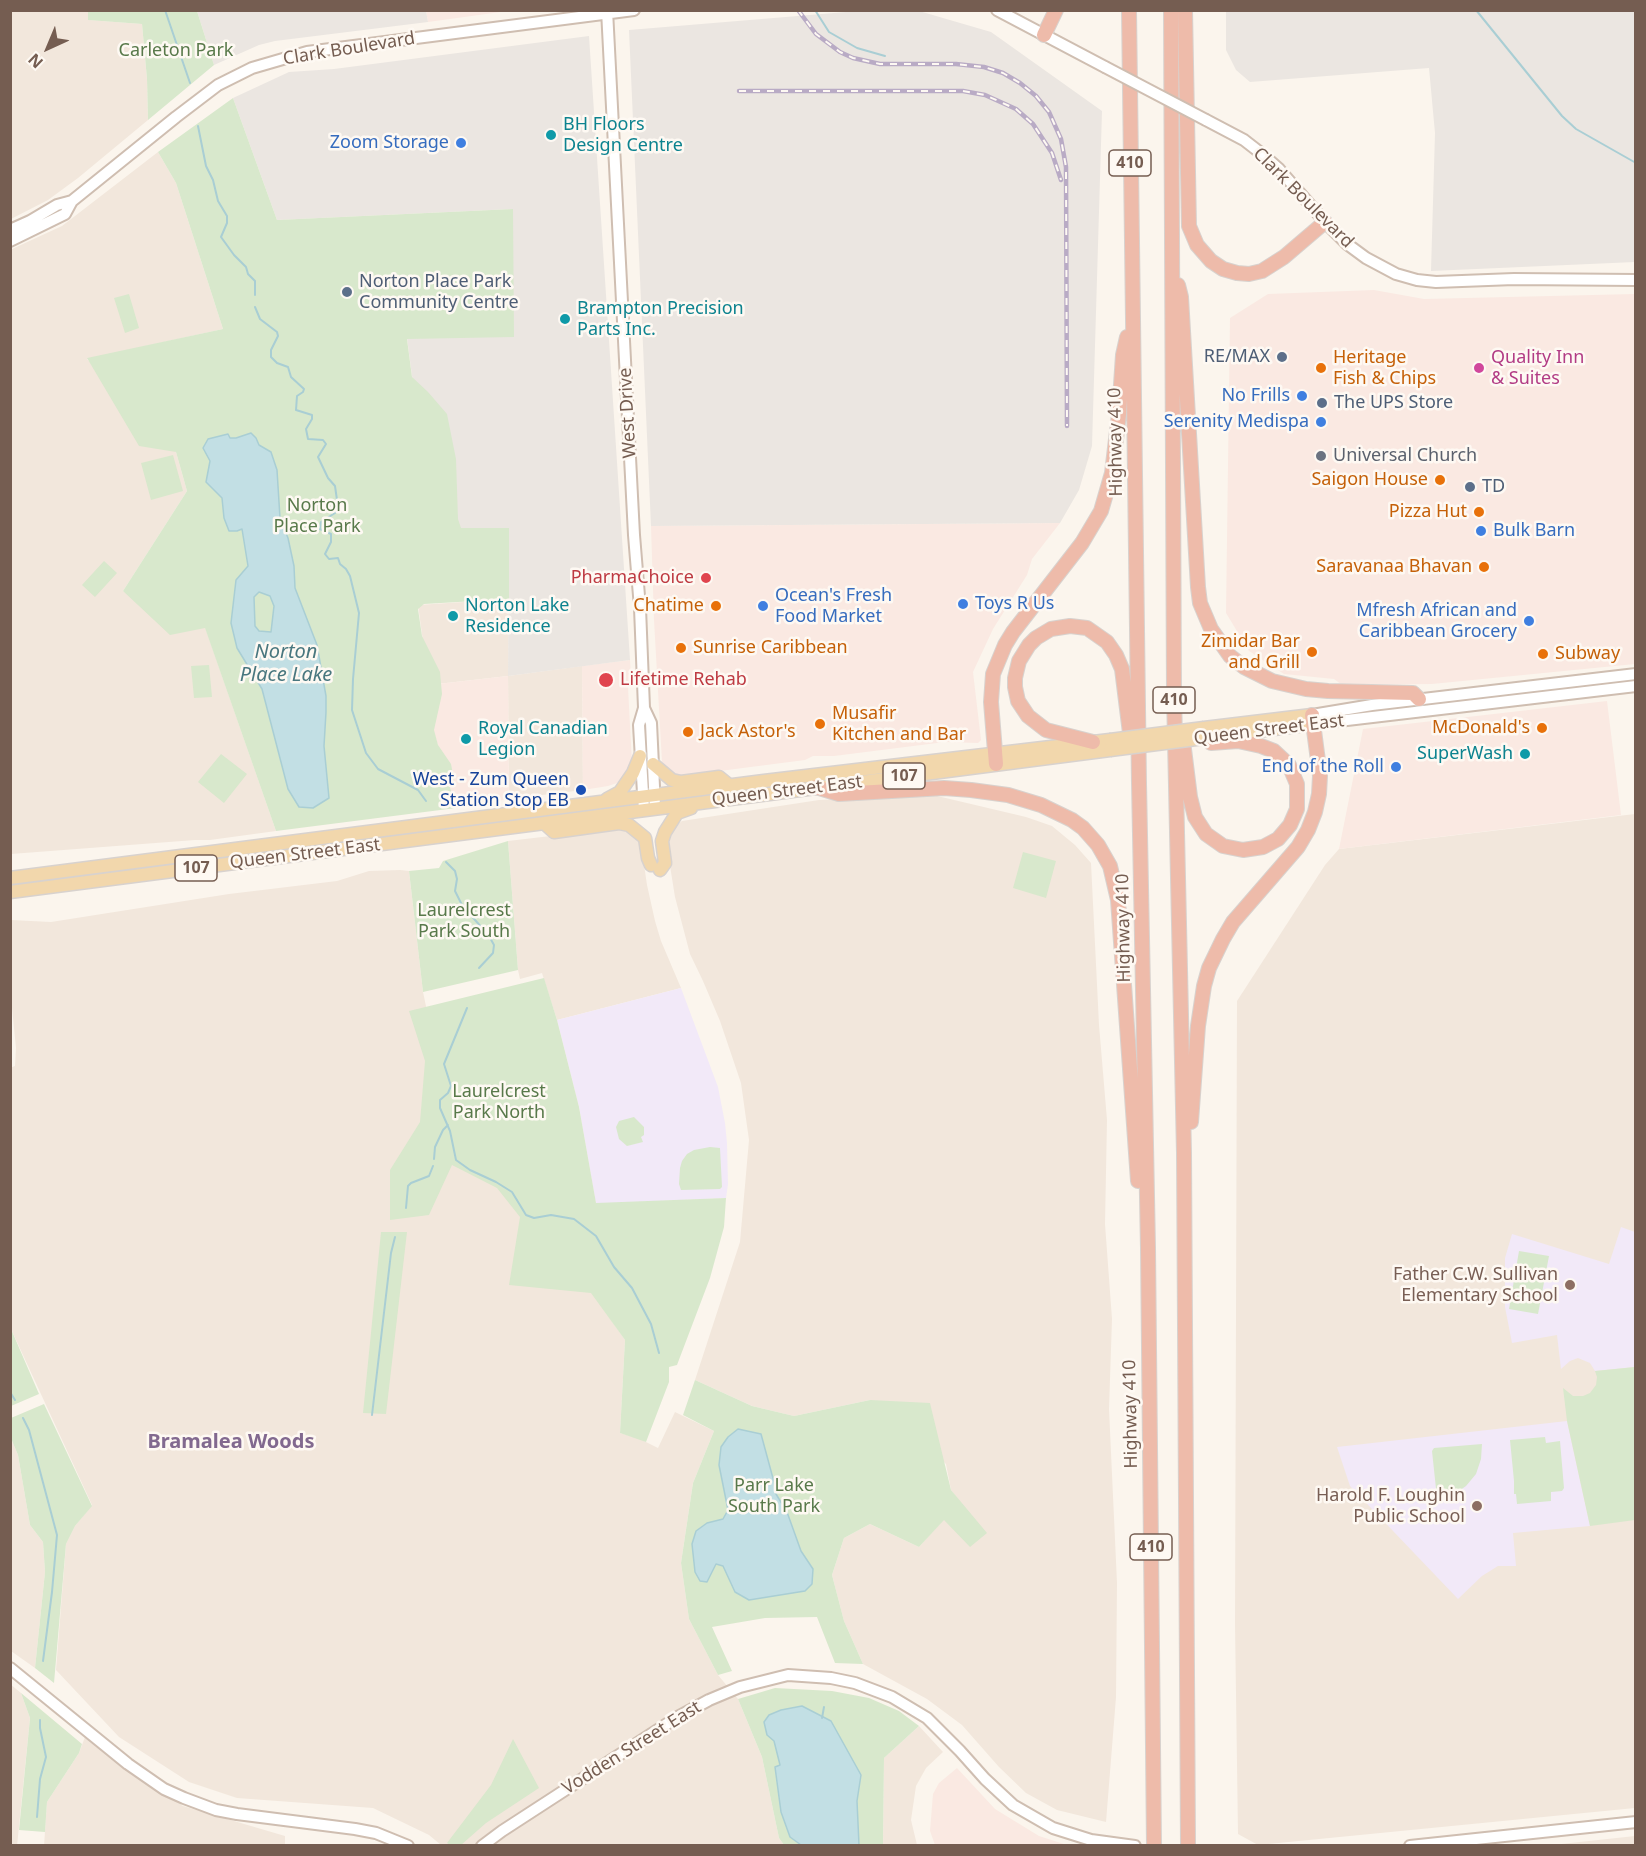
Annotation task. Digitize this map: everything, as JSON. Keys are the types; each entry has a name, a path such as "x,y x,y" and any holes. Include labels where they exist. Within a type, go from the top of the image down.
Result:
{"highway":[{"path":"1044,35 1056,10"},
{"name":"Highway 410","path":"1129,10 1139,783 1148,1248 1154,1845"},
{"name":"410","path":"1171,10 1174,694 1184,1153 1188,1845"},
{"path":"1185,10 1189,226 1197,245 1211,261 1223,269 1249,274 1262,271 1284,257 1325,222"},
{"path":"1172,247 1180,297 1198,587 1200,603 1211,629 1230,656 1244,667 1272,681 1306,689 1328,691 1413,693 1419,699"},
{"path":"995,759 991,688 998,658 1021,621 1082,543 1101,511 1106,495 1115,454 1123,354 1132,315"},
{"path":"1093,742 1046,730 1028,716 1018,701 1015,678 1019,661 1029,645 1051,628 1070,626 1087,628 1107,642 1116,655 1126,686 1134,769 1139,783"},
{"path":"1174,694 1182,718 1190,797 1200,826 1214,841 1232,849 1252,850 1278,839 1290,825 1297,809 1297,784 1289,765 1274,751 1261,746 1238,741 1211,743 1204,733"},
{"path":"1184,1153 1190,1137 1198,1026 1209,968 1233,922 1298,847 1312,821 1319,794 1320,776 1312,720"},
{"path":"816,787 839,794 938,788 1008,795 1041,805 1065,816 1083,828 1098,845 1110,866 1119,900 1141,1234 1148,1248"}],"main road":[{"name":"Queen Street East","path":"10,892 544,823 730,786 995,759 1312,720"},
{"name":"Queen Street East","path":"10,878 603,802 707,802 816,787 1093,742 1110,745"},
{"path":"603,802 620,792 633,773 640,756"},
{"path":"653,764 675,781 719,777 730,786"},
{"path":"544,823 554,832 619,823 629,825 645,838 648,858 655,867 665,863 663,836 677,813 707,802"},
{"path":"166,872 162,870 139,874 136,870 137,868 192,861 197,854"}],"street":[{"name":"Clark Boulevard","path":"10,241 64,214 72,201 210,90 252,68 307,52 634,10"},
{"name":"Clark Boulevard","path":"997,10 1244,140 1279,169 1347,244 1366,258 1396,274 1417,280 1471,282 1514,279 1635,280"},
{"name":"West Drive","path":"607,12 634,535 640,608 644,708 639,725 640,756 649,803"},
{"name":"Clark Boulevard","path":"10,230 57,205 72,201"},
{"name":"Queen Street East","path":"1312,720 1419,699 1635,674"},
{"name":"Queen Street East","path":"1312,720 1635,686"},
{"name":"West Drive","path":"644,708 651,723 653,764 649,803"},
{"path":"10,1668 128,1764 164,1789 184,1798 216,1810 355,1829 376,1833 408,1845"},
{"name":"Vodden Street East","path":"482,1845 676,1718 732,1690 788,1675 831,1678 855,1683 892,1697 938,1727 985,1779 1013,1805 1053,1828 1091,1840 1130,1845"},
{"path":"1410,1845 1635,1822"}],"shaded area":[{"path":"426,10 508,11 428,22"},
{"path":"11,11 88,11 89,20 142,24 148,120 48,200 11,219"},
{"path":"197,11 426,11 428,22 275,41 259,45 214,65"},
{"path":"858,11 919,11 991,32 1102,111 1092,446 1079,490 1060,523 651,526 629,30"},
{"path":"1226,11 1635,11 1635,262 1431,271 1435,133 1429,68 1250,82 1236,70 1226,50"},
{"path":"589,36 630,660 508,676 509,529 453,528 414,391 407,338 513,209 277,220 233,98 289,72 334,69"},
{"path":"158,152 176,183 223,329 87,359 176,452 187,491 123,591 205,627 276,831 210,840 11,854 10,250 62,226"},
{"path":"1374,290 1424,299 1635,294 1635,664 1432,684 1342,685 1334,679 1284,674 1249,651 1226,613 1230,318 1268,294"},
{"path":"1060,523 1032,559 1027,575 993,629 973,672 981,740 978,743 945,742 834,756 813,756 805,760 681,776 671,773 662,762 651,526"},
{"path":"509,599 508,676 429,685 418,605"},
{"path":"630,660 631,678 628,687 632,764 617,783 583,790 582,666"},
{"path":"582,666 583,790 509,799 508,676"},
{"path":"508,676 509,799 456,808 432,725 429,685"},
{"path":"1607,701 1621,815 1339,849 1363,729"},
{"path":"933,795 1026,817 1052,826 1075,845 1091,863 1099,1025 1107,1120 1105,1224 1112,1319 1109,1409 1117,1583 1116,1697 1106,1822 1057,1810 1026,1793 999,1767 962,1725 927,1699 863,1664 844,1621 832,1575 844,1538 870,1524 919,1547 944,1519 964,1508 951,1490 946,1464 870,1400 794,1416 752,1406 695,1380 740,1242 749,1140 741,1083 720,1021 690,954 675,897 667,847 670,833 682,821 819,800"},
{"path":"1635,814 1635,1808 1258,1845 1238,1834 1235,1624 1237,1001 1325,865 1339,849"},
{"path":"626,829 640,840 655,921 681,988 557,1020 542,973 520,979 508,841"},
{"path":"369,871 409,871 427,1011 487,1164 592,1292 625,1340 620,1433 658,1448 675,1412 714,1431 693,1483 681,1563 689,1619 718,1675 738,1699 762,1757 779,1838 784,1845 441,1845 429,1835 373,1808 237,1798 189,1782 119,1737 56,1670 66,1544 75,1526 92,1505 11,1329 10,1068 15,1066 16,1048 10,988 11,920 51,922 229,894 337,881"},
{"path":"681,988 718,1087 727,1143 726,1198 596,1204 579,1107 557,1020"},
{"name":"Father C.W. Sullivan Elementary School","path":"1621,1227 1635,1232 1635,1367 1595,1371 1590,1363 1578,1358 1570,1361 1561,1369 1557,1335 1512,1343 1505,1307 1505,1258 1512,1234 1609,1264"},
{"name":"Harold F. Loughin Public School","path":"1567,1421 1590,1526 1513,1533 1516,1566 1498,1566 1482,1576 1458,1599 1350,1486 1337,1447"},
{"path":"10,1436 18,1455 30,1525 43,1542 45,1572 35,1668 11,1651"},
{"path":"10,1684 21,1693 30,1718 17,1846 10,1845"},
{"path":"919,1726 943,1752 926,1768 916,1786 911,1820 917,1845 883,1846 884,1758"},
{"path":"85,1737 138,1777 183,1806 285,1836 285,1846 44,1846 47,1802 79,1753"},
{"path":"957,1768 995,1809 1039,1836 1067,1845 935,1845 930,1831 933,1794 939,1783"},
{"path":"1635,1836 1635,1845 1552,1845"}],"green space":[{"name":"Carleton Park","path":"88,11 197,11 214,65 148,120 142,24 88,20"},
{"name":"Norton Place Park","path":"233,98 277,220 513,209 514,337 407,339 412,377 447,414 456,459 458,519 461,528 509,528 509,599 424,604 418,609 422,636 440,672 442,694 434,730 438,745 451,764 454,780 449,784 456,808 276,831 205,628 170,635 123,591 187,491 176,452 139,446 87,358 223,329 176,183 158,152"},
{"path":"129,294 139,328 125,333 114,298"},
{"path":"173,455 183,491 151,500 141,463"},
{"path":"104,561 117,573 95,597 82,585"},
{"path":"209,665 212,697 194,698 191,666"},
{"path":"221,754 247,774 224,803 198,782"},
{"name":"Laurelcrest Park South","path":"508,841 518,970 423,992 409,871 439,868 443,861"},
{"path":"1023,852 1056,861 1046,898 1013,888"},
{"name":"Laurelcrest Park North","path":"544,978 579,1107 596,1203 726,1198 724,1227 710,1278 677,1365 669,1367 669,1382 646,1442 620,1433 625,1340 591,1293 509,1285 520,1217 497,1188 452,1165 429,1215 390,1220 390,1170 420,1122 425,1061 409,1011"},
{"path":"634,1117 644,1127 644,1135 641,1137 643,1142 627,1146 619,1139 616,1127 619,1121"},
{"path":"720,1148 722,1187 720,1189 681,1190 679,1184 682,1161 694,1150"},
{"path":"381,1232 407,1232 386,1414 363,1413"},
{"path":"1519,1251 1549,1256 1538,1314 1509,1309"},
{"path":"11,1329 39,1394 10,1406"},
{"path":"1635,1367 1635,1520 1590,1526 1567,1421 1563,1388 1573,1396 1583,1396 1590,1393 1596,1385 1595,1371"},
{"name":"Parr Lake South Park","path":"695,1380 752,1406 794,1416 870,1400 930,1403 951,1490 987,1533 970,1547 944,1520 919,1547 870,1524 844,1538 832,1575 844,1621 863,1664 835,1663 817,1617 765,1618 712,1627 732,1671 718,1675 689,1619 681,1563 693,1483 714,1431 683,1415"},
{"path":"44,1404 92,1506 75,1526 66,1544 54,1683 35,1668 45,1572 43,1542 30,1525 18,1455 10,1436 11,1418"},
{"path":"1545,1437 1546,1443 1560,1441 1564,1488 1562,1491 1551,1492 1551,1501 1517,1504 1516,1494 1514,1494 1510,1440"},
{"path":"1482,1444 1481,1459 1476,1474 1466,1486 1453,1495 1437,1498 1432,1451 1434,1448"},
{"path":"775,1688 832,1691 869,1698 899,1711 919,1726 884,1758 883,1845 784,1845 779,1838 762,1757 738,1699"},
{"path":"21,1693 82,1744 79,1753 47,1802 45,1832 19,1830 30,1718"},
{"path":"513,1739 539,1788 486,1823 461,1845 450,1845 447,1843 491,1785"}],"water":[{"name":"Norton Place Lake","path":"251,433 259,445 271,452 277,470 280,518 288,538 294,566 295,588 317,645 326,696 324,746 329,798 313,808 299,807 288,789 262,689 237,648 231,623 236,580 248,566 242,529 229,531 224,518 222,498 206,482 210,461 203,448 208,439 228,434 230,438","holes":["259,592 270,596 274,606 271,632 259,631 255,626 254,597"]},
{"path":"738,1429 761,1434 776,1494 787,1512 801,1551 813,1569 812,1584 805,1591 749,1600 735,1592 723,1566 716,1564 707,1582 700,1581 695,1572 692,1544 696,1531 707,1523 723,1519 728,1510 719,1465 721,1447"},
{"path":"802,1706 831,1721 861,1775 857,1801 859,1845 801,1845 790,1837 781,1812 775,1767 780,1765 774,1741 767,1735 764,1722 769,1715"}],"waterway":[{"path":"165,10 190,83"},
{"path":"815,10 829,32 857,48 885,56"},
{"path":"1476,10 1562,116 1576,129 1636,163"},
{"path":"198,126 206,166 213,180 218,201 227,216 227,223 221,237 255,281 255,295"},
{"path":"255,307 260,319 277,332 278,336 271,350 271,357 277,363 288,367 291,377 304,389 297,396 296,410 312,415 306,429 308,439 323,440 326,444 318,457 328,478 335,486 337,500 335,513 321,522 320,529 331,534 331,542 325,554 329,559 338,558 340,564 346,569 350,576 359,613 352,710 366,753 378,769 418,790 426,801"},
{"path":"446,862 455,871 457,879 455,891 462,905 494,945 493,953 479,968"},
{"path":"467,1008 444,1064 451,1086 448,1093 440,1100 440,1108 450,1131 456,1160 512,1192 526,1215 534,1218 551,1215 574,1219 596,1236 614,1267 632,1288 651,1324 659,1353"},
{"path":"434,1159 435,1147 448,1125"},
{"path":"406,1208 408,1186 429,1176 433,1166"},
{"path":"372,1415 391,1253 395,1237"},
{"path":"10,1392 15,1400"},
{"path":"23,1418 29,1430 57,1535 43,1661"},
{"path":"822,1718 824,1707"},
{"path":"37,1817 40,1779 46,1757 40,1720"}],"railway":[{"path":"798,10 816,34 840,52 853,58 880,64 956,64 984,67 1003,73 1020,83 1036,96 1049,112 1061,139 1066,167 1067,426"},
{"path":"739,91 963,91 985,95 1016,109 1033,124 1052,153 1061,180"}],"place":[{"name":"BH Floors Design Centre","path":"551,135"},
{"name":"Zoom Storage","path":"461,143"},
{"name":"Norton Place Park Community Centre","path":"347,292"},
{"name":"Brampton Precision Parts Inc.","path":"565,319"},
{"name":"RE/MAX","path":"1282,357"},
{"name":"Heritage Fish & Chips","path":"1321,368"},
{"name":"Quality Inn & Suites","path":"1479,368"},
{"name":"No Frills","path":"1302,396"},
{"name":"The UPS Store","path":"1322,403"},
{"name":"Serenity Medispa","path":"1321,422"},
{"name":"Universal Church","path":"1321,456"},
{"name":"Saigon House","path":"1440,480"},
{"name":"TD","path":"1470,487"},
{"name":"Pizza Hut","path":"1479,512"},
{"name":"Bulk Barn","path":"1481,531"},
{"name":"Saravanaa Bhavan","path":"1484,567"},
{"name":"PharmaChoice","path":"706,578"},
{"name":"Toys R Us","path":"963,604"},
{"name":"Chatime","path":"716,606"},
{"name":"Ocean's Fresh Food Market","path":"763,606"},
{"name":"Norton Lake Residence","path":"453,616"},
{"name":"Mfresh African and Caribbean Grocery","path":"1529,621"},
{"name":"Sunrise Caribbean","path":"681,648"},
{"name":"Zimidar Bar and Grill","path":"1312,652"},
{"name":"Subway","path":"1543,654"},
{"name":"Lifetime Rehab","path":"606,680"},
{"name":"Musafir Kitchen and Bar","path":"820,724"},
{"name":"McDonald's","path":"1542,728"},
{"name":"Jack Astor's","path":"688,732"},
{"name":"Royal Canadian Legion","path":"466,739"},
{"name":"SuperWash","path":"1525,754"},
{"name":"End of the Roll","path":"1396,767"},
{"name":"West - Zum Queen Station Stop EB","path":"581,790"},
{"name":"Father C.W. Sullivan Elementary School","path":"1570,1285"},
{"name":"Harold F. Loughin Public School","path":"1477,1506"}],"district":[{"name":"Bramalea Woods","path":"231,1442"}]}
